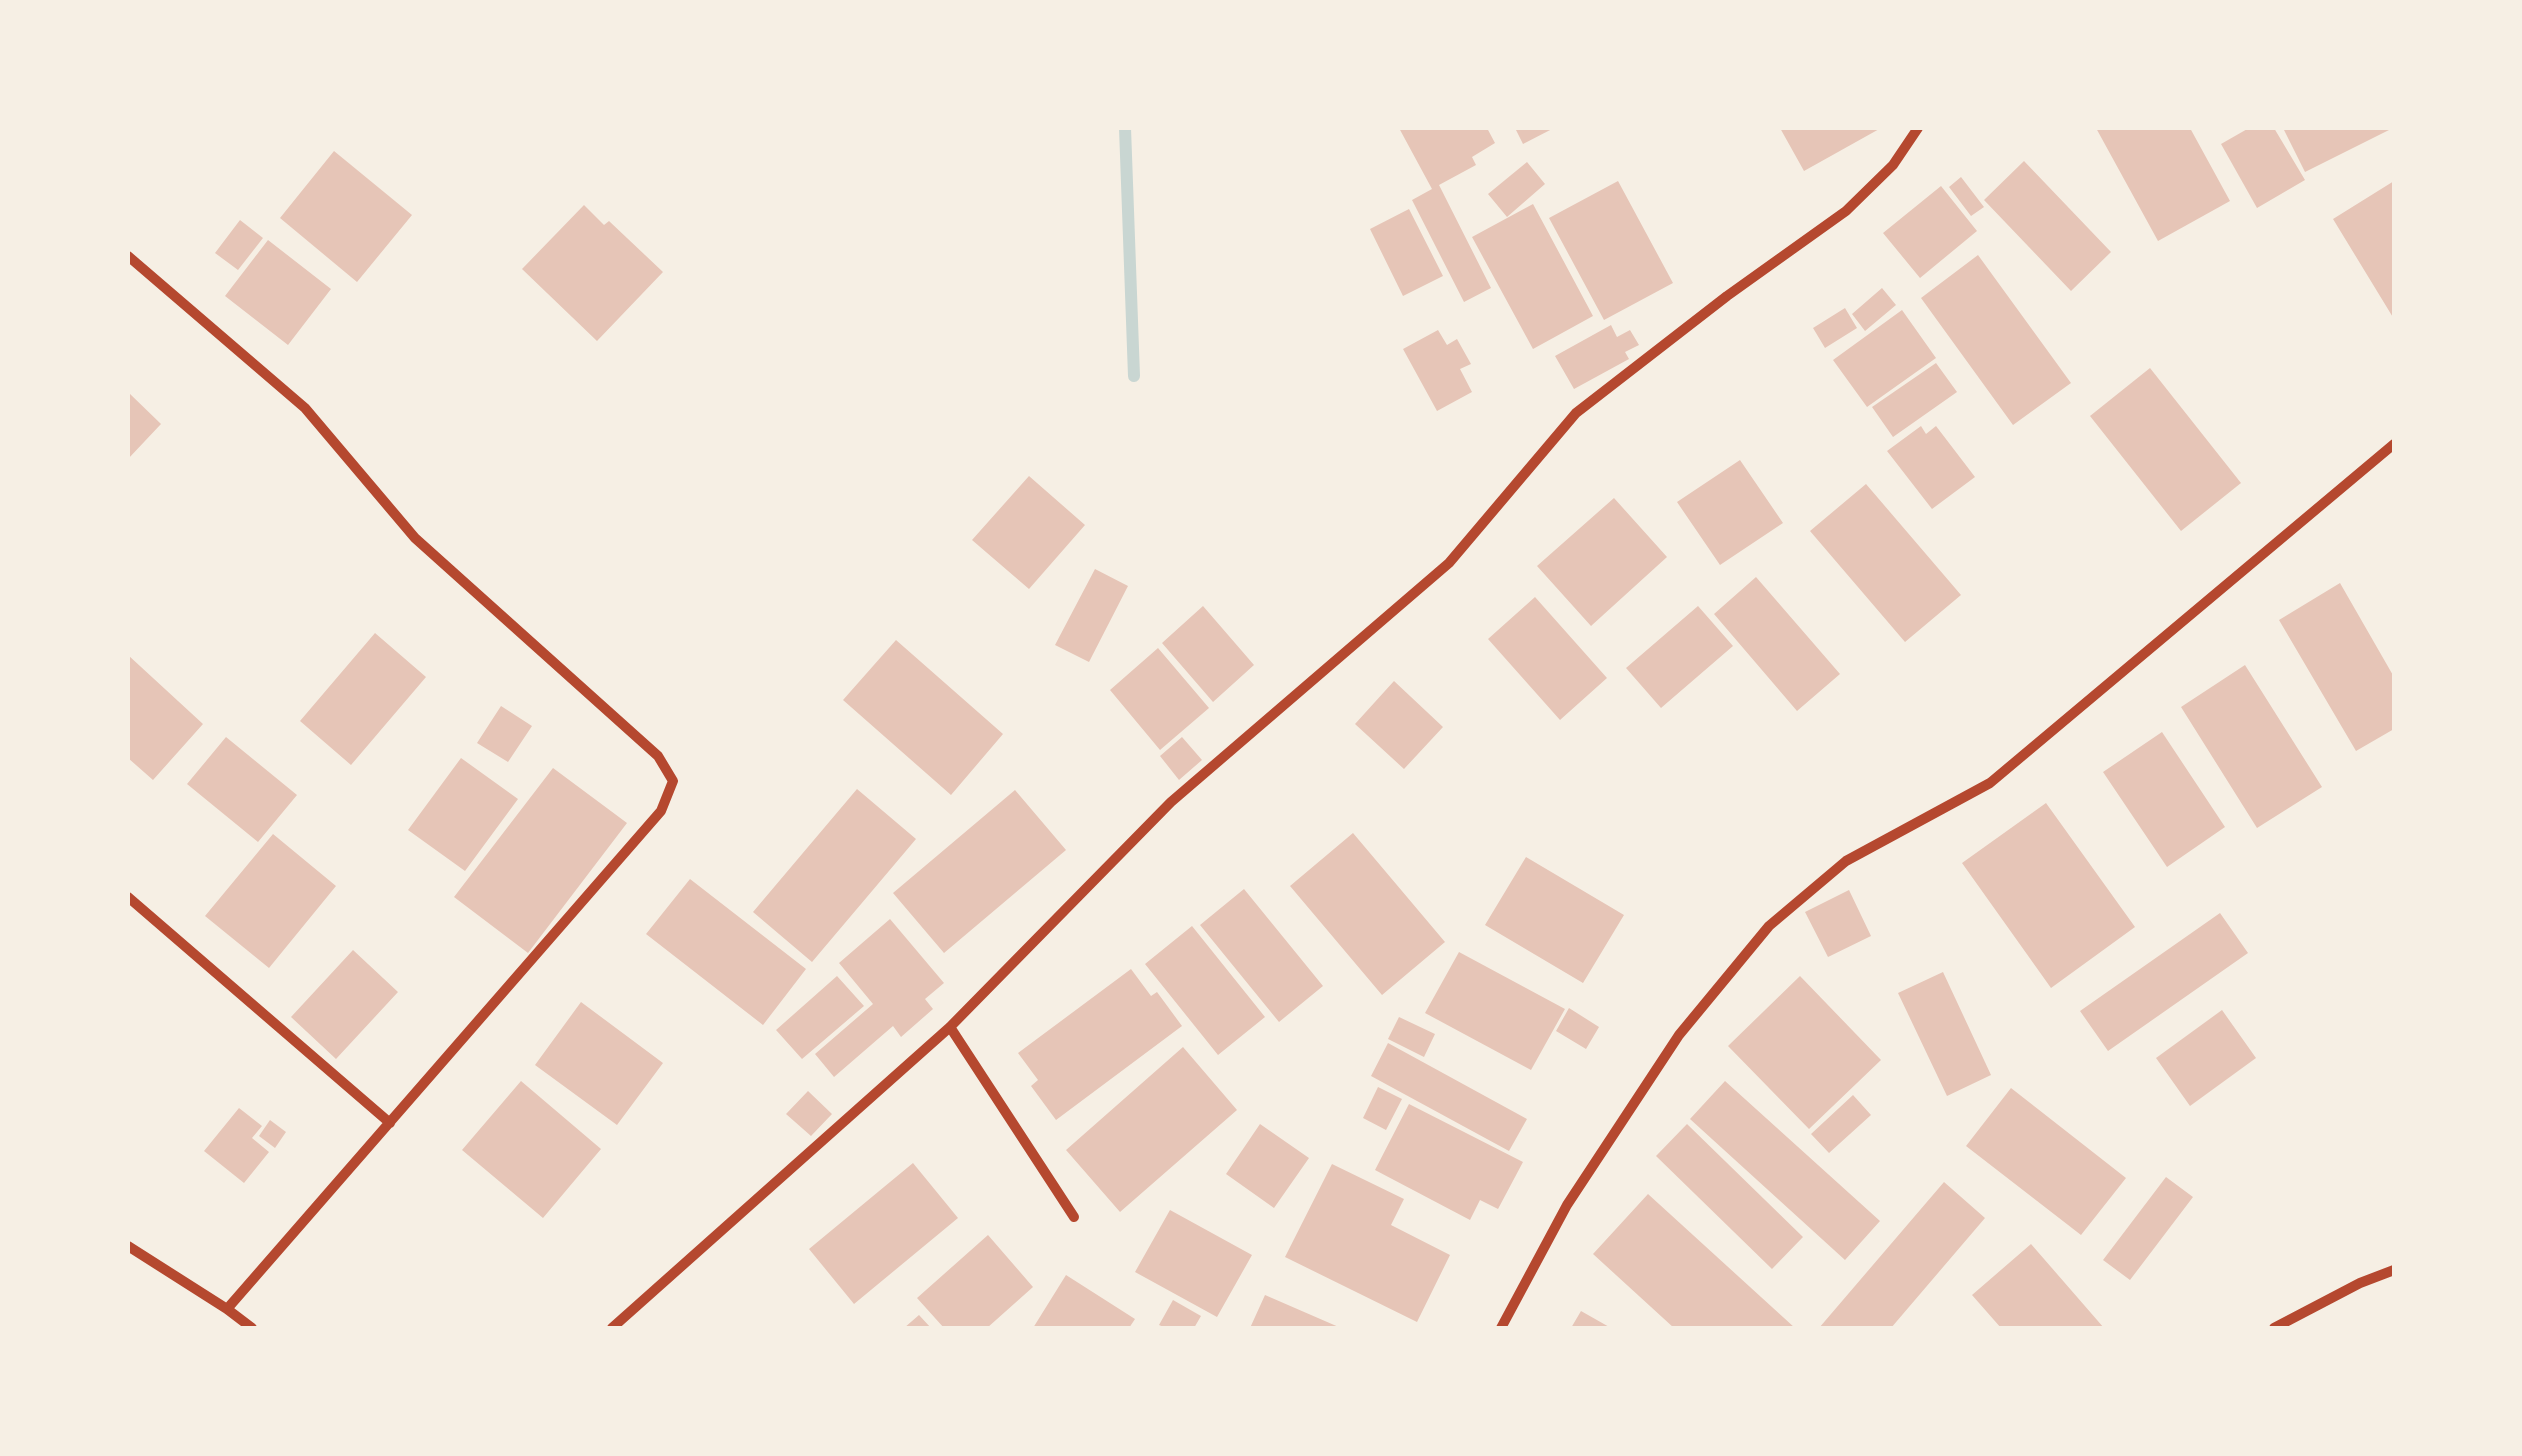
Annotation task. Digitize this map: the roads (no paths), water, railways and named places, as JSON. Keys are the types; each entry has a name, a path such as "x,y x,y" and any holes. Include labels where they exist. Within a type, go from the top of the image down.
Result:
{"street":[{"path":"619,1326 950,1027 1170,802 1449,563 1576,413 1727,296 1846,211 1893,165 1918,128"},
{"path":"128,256 305,408 415,538 658,756 673,782 661,811 227,1309"},
{"path":"1501,1328 1566,1205 1679,1035 1769,926 1846,861 1990,783 2394,444"},
{"path":"128,897 390,1123"},
{"path":"950,1027 1074,1217"},
{"path":"128,1246 252,1328"},
{"path":"2274,1328 2360,1283 2394,1270"}],"waterway":[{"path":"1125,128 1134,376"}]}
